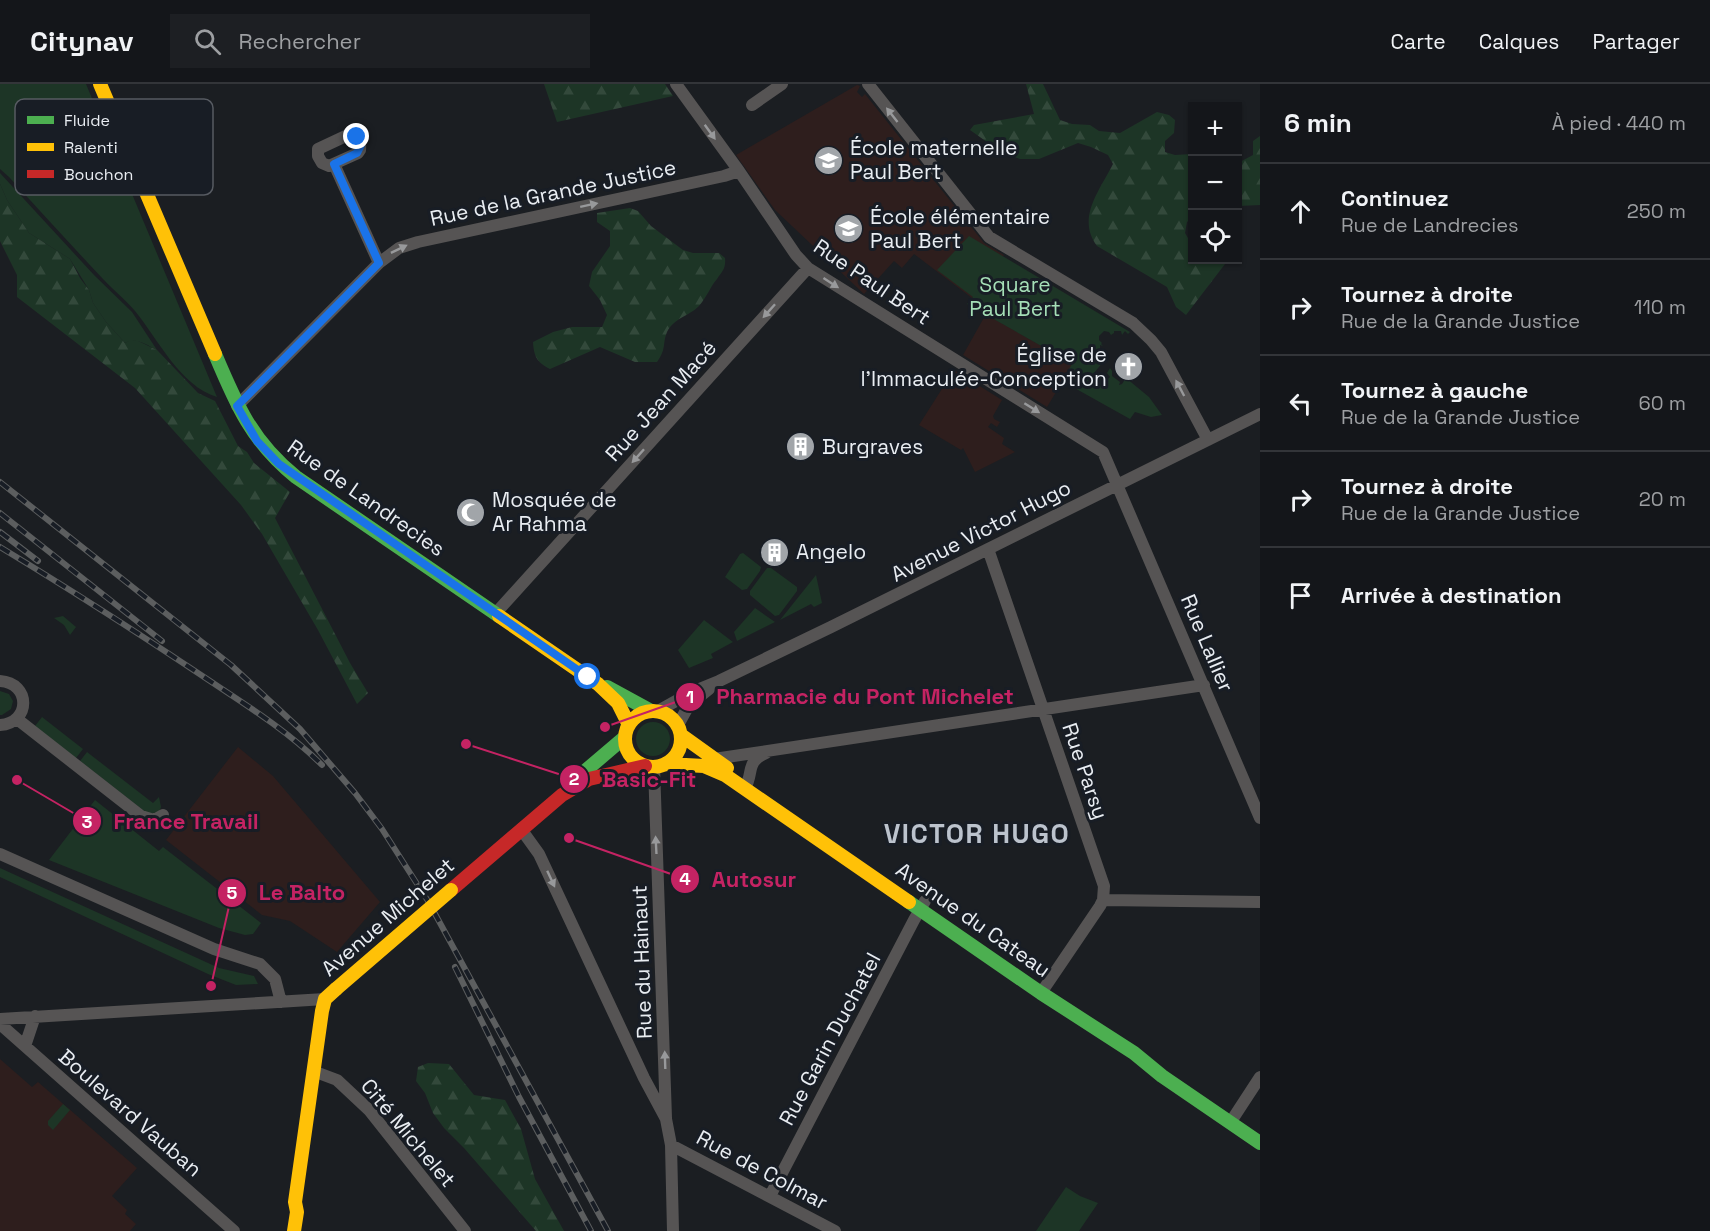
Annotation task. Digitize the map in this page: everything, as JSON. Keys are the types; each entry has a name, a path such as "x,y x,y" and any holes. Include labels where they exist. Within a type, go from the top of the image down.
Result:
{"main road":[{"name":"Rue de Landrecies","path":"100,84 106,99"},
{"name":"Rue de Landrecies","path":"147,195 237,406 257,441 279,464 598,684 618,703 627,731"},
{"name":"Rue de Landrecies","path":"598,684 654,711"},
{"path":"654,711 668,715 680,730 679,751 655,765 635,760 630,755 627,731 639,714 654,711"},
{"name":"Avenue du Cateau","path":"680,730 746,785 1044,989 1084,1022 1100,1029 1134,1053 1160,1064 1260,1143"},
{"name":"Avenue Michelet","path":"326,999 561,795 580,773 612,751 627,731"},
{"name":"Avenue du Cateau","path":"655,765 688,764 710,768 746,785"},
{"name":"Avenue Michelet","path":"561,795 590,780 655,765"},
{"path":"294,1231 297,1212 295,1203 313,1071 322,1011 326,999"},
{"name":"Avenue du Cateau","path":"1232,1119 1260,1132"},
{"path":"285,1231 291,1207 295,1203"}],"street":[{"name":"Rue Paul Bert","path":"676,84 796,255 808,268 1099,448 1107,456 1117,484"},
{"path":"752,105 782,84"},
{"path":"867,84 989,237 1132,323 1151,340 1161,352 1208,440"},
{"path":"334,164 379,263"},
{"name":"Rue de la Grande Justice","path":"237,406 391,252 411,244 712,179 739,171"},
{"name":"Rue Jean Macé","path":"495,614 808,268"},
{"name":"Avenue Victor Hugo","path":"654,711 1260,414"},
{"name":"Rue Lallier","path":"1117,484 1260,818"},
{"name":"Rue Parsy","path":"988,549 1102,881 1103,900"},
{"path":"0,681 14,685 22,695 23,707 17,719 0,725"},
{"name":"Avenue Victor Hugo","path":"680,730 689,705 719,681"},
{"path":"714,759 1204,686"},
{"path":"17,719 141,816 154,820 163,815"},
{"path":"746,785 754,761 770,751"},
{"name":"Rue du Hainaut","path":"655,765 666,1119"},
{"path":"521,829 539,854 644,1078 666,1119 670,1145 673,1231"},
{"path":"0,854 214,950 260,964 275,979 281,1002"},
{"path":"1044,989 1103,900 1260,902"},
{"name":"Rue Garin Duchatel","path":"770,1196 923,905"},
{"name":"Avenue Michelet","path":"0,1019 326,999"},
{"path":"25,1046 35,1016"},
{"name":"Boulevard Vauban","path":"0,1024 234,1231"},
{"name":"Cité Michelet","path":"313,1071 336,1080 369,1110 465,1231"},
{"path":"1232,1119 1260,1077"},
{"name":"Rue de Colmar","path":"670,1145 835,1231"}],"shaded area":[{"path":"857,85 860,86 857,92 862,97 865,94 984,243 1004,255 972,298 914,254 902,268 894,261 864,294 775,210 736,155"},
{"path":"986,314 1073,364 1047,407 963,355"},
{"path":"954,370 1002,400 993,416 1000,422 997,427 991,423 988,427 1004,438 1002,444 1015,452 975,472 963,448 961,450 919,425"},
{"path":"238,747 273,776 380,902 337,952 290,921 262,915 166,840"},
{"path":"0,1059 32,1087 38,1082 137,1168 112,1196 127,1210 125,1214 136,1224 130,1231 0,1231"}],"green space":[{"path":"0,84 86,84 92,99 15,99 15,183 0,169"},
{"path":"544,84 665,84 673,96 557,122"},
{"path":"1026,84 1043,84 1060,120 1072,124 1090,125 1099,131 1120,133 1157,112 1169,115 1175,120 1174,133 1165,141 1165,152 1175,155 1188,154 1188,221 1185,233 1188,238 1188,264 1225,264 1186,315 1176,307 1167,287 1097,246 1091,236 1089,215 1092,204 1113,164 1108,155 1078,143 1039,159 1020,159 1001,152 970,130 974,125 1034,114"},
{"path":"1260,136 1260,205 1242,206 1242,161 1253,155 1253,141"},
{"path":"0,173 15,189 15,195 20,195 94,275 132,312 157,350 137,341 125,343 93,303 89,290 70,259 29,233 7,200 0,184"},
{"path":"0,184 7,200 29,233 70,259 89,290 93,303 125,343 131,340 138,341 157,350 198,393 215,401 238,446 247,452 254,463 290,492 275,518 350,663 368,693 357,704 318,630 262,534 241,505 135,388 17,297 17,275 0,241"},
{"path":"26,195 132,195 217,397 192,383 181,372 144,322"},
{"path":"630,208 638,211 651,226 683,250 693,253 719,253 725,258 723,270 699,306 670,327 657,362 635,362 600,347 550,369 537,358 533,342 553,332 572,327 602,327 607,315 600,300 589,286 592,272 610,246 610,231 597,222 597,213"},
{"name":"Square Paul Bert","path":"969,236 1130,332 1128,334 1125,331 1122,335 1121,331 1114,331 1111,335 1104,331 1099,336 1103,346 1100,345 1100,354 1103,355 1100,358 1103,362 1094,373 1106,381 1110,377 1107,373 1110,368 1112,376 1120,382 1119,385 1126,378 1149,397 1162,415 1151,417 1135,412 1130,419 1062,381 1072,364 1065,360 1073,351 1069,348 1059,356 967,304 973,297 937,270"},
{"path":"743,553 761,567 747,589 742,590 725,577"},
{"path":"767,568 771,568 797,587 797,591 779,615 775,616 750,595 750,591"},
{"path":"816,575 822,603 814,607 811,604 780,620"},
{"path":"755,608 775,622 737,641 734,632"},
{"path":"63,616 76,627 70,635 64,625 54,618"},
{"path":"704,620 733,642 711,654 713,658 689,668 678,650"},
{"path":"0,691 9,694 13,701 11,709 2,715 0,715"},
{"path":"42,717 83,749 76,758 35,726"},
{"path":"653,722 665,727 670,739 665,751 653,756 641,751 636,739 641,727"},
{"path":"87,752 153,803 159,797 161,807 159,812 148,814 80,761"},
{"path":"95,800 159,851 163,847 261,923 253,934 245,935 219,928 49,860"},
{"path":"0,868 219,968 254,976 258,984 236,985 208,974 0,877"},
{"path":"428,1063 449,1064 474,1095 505,1100 521,1129 535,1179 564,1231 536,1231 444,1128 416,1081 418,1067"},
{"path":"63,1104 70,1110 53,1130 48,1125 48,1121"},
{"path":"1066,1187 1098,1203 1079,1231 1036,1231"}],"railway":[{"path":"0,482 231,665 300,729 355,793 382,829 428,901 608,1231"},
{"path":"0,513 162,641"},
{"path":"0,532 38,561"},
{"path":"0,547 249,707 294,740 322,765"},
{"path":"455,967 519,1097 591,1231"}],"traffic: fast":[{"path":"215,354 238,406 257,436 281,464 296,477 499,616"},
{"path":"607,687 651,711"},
{"path":"571,783 625,737"},
{"path":"909,902 1041,993 1134,1053 1162,1076 1260,1143"}],"traffic: slow":[{"path":"100,84 106,99"},
{"path":"147,195 215,354"},
{"path":"499,616 598,684 618,703 629,725"},
{"path":"648,711 658,711 673,719 679,728 681,739 679,750 673,759 658,767 648,767 637,762 630,755 625,744 625,734 630,723 637,716 648,711"},
{"path":"681,735 727,768"},
{"path":"667,764 704,766 725,775 909,902"},
{"path":"336,989 451,890"},
{"path":"294,1231 297,1212 295,1202 322,1011 325,999 336,989"}],"traffic: jam":[{"path":"451,890 562,795 589,779 645,766"}],"place":[{"name":"École maternelle Paul Bert","path":"829,160"},
{"name":"École élémentaire Paul Bert","path":"849,229"},
{"name":"Église de l’Immaculée-Conception","path":"1128,367"},
{"name":"Burgraves","path":"801,447"},
{"name":"Mosquée de Ar Rahma","path":"471,512"},
{"name":"Angelo","path":"775,552"},
{"name":"Pharmacie du Pont Michelet","path":"605,727"},
{"name":"Basic-Fit","path":"466,744"},
{"name":"France Travail","path":"17,780"},
{"name":"Autosur","path":"569,838"},
{"name":"Le Balto","path":"211,986"}],"district":[{"name":"VICTOR HUGO","path":"977,834"}],"route":[{"path":"357,137 360,140 360,150 334,164 379,263 237,406 257,441 279,464 588,677"}]}
